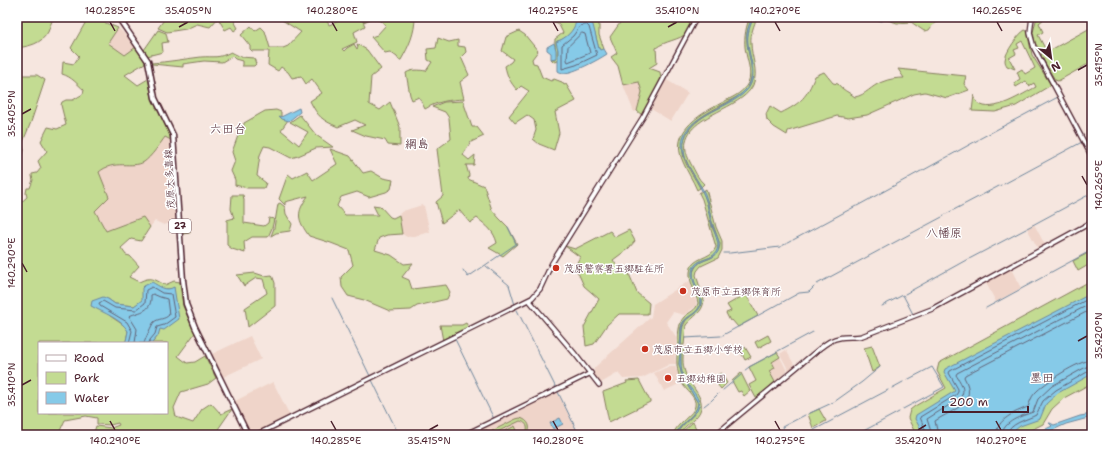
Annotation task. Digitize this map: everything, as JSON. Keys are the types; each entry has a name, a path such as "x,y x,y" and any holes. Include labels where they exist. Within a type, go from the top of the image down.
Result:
{"main road":[{"name":"茂原大多喜線","path":"118,17 148,61 155,98 173,135 183,280 187,308 248,435"}],"street":[{"path":"256,435 529,300 540,289 552,263 643,117 694,22 687,17"},
{"path":"1032,17 1030,33 1034,48 1092,157"},
{"path":"715,435 819,348 833,340 840,337 862,336 932,309 1092,222"},
{"path":"529,300 591,373 599,386"},
{"path":"464,435 591,373"}],"shaded area":[{"path":"118,28 132,41 136,47 125,55 108,43"},
{"path":"665,79 688,93 671,121 651,109"},
{"path":"639,82 642,92 637,111 634,112 623,85"},
{"path":"165,137 171,140 176,221 164,225 155,221 150,227 142,217 106,231 95,211 109,197 98,172 105,167 144,162"},
{"path":"422,205 424,206 430,232 407,237 402,234 399,214 403,211"},
{"path":"1034,224 1045,245 1038,249 1027,228"},
{"path":"1010,267 1021,288 996,302 985,281"},
{"name":"茂原市立五郷小学校","path":"689,281 696,301 696,306 684,315 673,312 666,322 677,338 675,355 676,364 670,364 642,378 623,379 618,373 601,383 594,374 594,368 651,317 653,304"},
{"path":"250,336 261,359 221,378 210,355"},
{"path":"786,350 795,366 789,371 780,354"},
{"path":"780,357 787,371 775,382 769,370 775,368 771,362"},
{"name":"五郷幼稚園","path":"670,366 675,366 681,383 664,391 654,373"},
{"path":"273,382 290,416 251,435 233,402"},
{"path":"557,392 579,435 471,435 536,403"}],"green space":[{"path":"17,17 54,17 48,32 39,42 17,48"},
{"path":"91,17 118,28 108,43 125,55 136,47 143,57 145,63 125,75 138,85 148,79 153,101 168,130 171,140 165,137 144,162 134,165 111,166 99,172 109,197 95,211 106,231 143,217 150,227 141,241 131,239 121,248 126,255 130,256 139,266 129,277 139,282 152,279 165,285 174,281 180,282 183,306 195,333 178,356 187,363 195,362 205,356 216,378 208,384 181,392 174,408 176,417 193,423 202,409 211,403 221,414 232,409 214,435 93,435 96,426 111,428 119,425 118,423 110,425 97,424 97,418 86,416 65,420 58,435 17,435 17,206 27,197 27,188 30,188 33,180 32,174 37,173 41,168 38,161 47,151 41,141 48,127 57,129 66,125 61,105 62,102 66,100 73,100 83,94 84,90 72,79 62,74 63,62 74,64 79,56 71,48 88,18"},
{"path":"166,17 219,17 210,27 197,24 186,29 167,32 158,28"},
{"path":"221,17 238,17 234,21 238,28 234,31 231,27 225,30 219,20"},
{"path":"285,17 325,17 329,25 349,17 361,17 365,26 354,32 357,42 342,49 344,51 354,44 357,49 357,44 367,50 381,69 371,77 369,104 380,110 390,102 400,127 400,146 388,145 385,140 366,136 352,130 365,125 355,120 338,127 324,120 318,114 310,101 322,93 312,79 306,84 301,76 292,78 288,72 281,67 278,71 268,65 269,51 252,51 241,35 251,26 255,31 261,27 265,31 270,48 283,48 288,46 301,32 282,20"},
{"path":"362,17 415,17 411,39 401,60 390,52 385,53 371,37 377,35 386,25 381,21 372,18 364,22"},
{"path":"546,17 599,17 599,35 604,49 599,49 595,34 588,20 578,22 570,34 557,41 558,61 554,62 551,59 555,59 555,39 563,33 558,23 550,21"},
{"path":"622,17 693,18 687,33 656,48 657,63 649,68 660,72 661,80 642,115 637,111 642,92 639,82 623,85 618,66 611,57 617,53 610,37 622,20"},
{"path":"750,17 753,17 747,34 747,45 752,72 749,85 740,95 695,122 688,129 684,137 682,147 684,158 700,188 697,190 683,162 680,150 680,140 684,131 690,124 708,111 739,93 748,83 750,70 745,47 745,39 746,28"},
{"path":"754,17 757,17 751,36 751,48 755,69 755,80 753,85 746,95 707,117 688,135 686,148 691,164 698,177 704,184 701,187 686,160 683,149 684,139 695,123 740,96 750,86 752,70 747,39 749,28"},
{"path":"887,17 957,17 940,21 934,24 929,30 924,31 911,22 897,23 888,20"},
{"path":"1037,17 1043,17 1044,19 1039,23 1043,32 1038,35 1047,52 1092,27 1092,62 1058,81 1055,80 1041,56 1042,53 1035,43 1033,32"},
{"path":"158,30 166,33 168,42 162,43 163,52 147,56 144,50"},
{"path":"1025,30 1027,31 1032,55 1051,85 1016,106 995,112 972,111 974,95 976,101 984,106 999,105 1008,102 1036,87 1034,83 1029,86 1026,81 1016,87 1014,83 1020,79 1017,72 1022,69 1025,74 1035,68 1022,41 1017,44 1019,48 1014,50 1016,54 1009,58 1015,69 1007,66 1005,62 1010,48 1019,35"},
{"path":"519,31 525,35 538,51 532,59 533,63 537,64 542,77 551,81 554,79 562,82 564,85 566,84 576,101 555,112 559,133 554,150 539,144 533,139 536,130 534,120 527,115 515,123 509,116 529,91 521,86 517,90 512,84 505,66 513,59 502,51 506,37"},
{"path":"438,38 449,42 458,40 458,46 465,47 466,52 461,57 469,75 460,82 464,99 444,101 425,109 419,97 412,100 406,73 413,70 426,71 432,62 428,60 427,49 436,48"},
{"path":"231,52 241,57 254,58 256,64 254,66 242,66 242,61 235,59 232,56 222,62 204,61 183,64 183,67 151,63 219,56"},
{"path":"898,69 966,76 964,84 969,90 947,98 925,92 914,94 867,115 848,118 837,116 788,131 787,135 774,127 767,120 766,114 770,106 781,113 794,106 806,94 815,76 824,72 833,83 838,84 855,97 885,81 904,78"},
{"path":"17,75 37,75 45,80 22,144 24,150 23,154 17,161"},
{"path":"463,101 472,127 477,127 484,136 471,142 463,155 469,160 475,155 474,165 466,165 469,175 468,179 484,186 492,210 508,227 517,244 503,256 489,248 497,243 496,239 487,226 481,221 477,218 470,223 459,210 442,223 436,202 443,196 437,149 451,139 449,118 445,112 432,107 444,102"},
{"path":"276,110 281,112 281,117 288,120 281,130 299,145 308,132 290,122 300,115 316,135 333,147 316,148 291,158 270,147 264,146 260,155 257,176 266,183 264,188 247,188 235,185 235,180 231,171 235,161 232,152 239,133 243,130 244,123 265,111"},
{"path":"330,149 350,156 363,173 371,171 383,178 393,180 391,189 386,192 369,197 357,192 341,197 337,206 345,215 378,215 373,205 380,206 390,217 393,218 399,215 402,234 387,235 379,238 375,250 391,255 404,264 413,263 402,277 409,280 412,289 446,285 450,292 447,299 417,306 411,310 390,311 364,300 348,296 342,287 341,277 353,265 349,250 309,236 300,220 301,207 308,196 285,202 285,205 279,199 288,174 293,178 307,171 313,180 337,164"},
{"path":"706,189 716,227 722,241 722,250 718,258 701,266 697,271 696,275 704,300 700,311 686,325 684,345 681,345 683,326 688,318 698,310 701,303 700,294 694,281 693,272 698,264 716,254 719,250 720,244 703,191"},
{"path":"702,191 717,240 718,250 712,257 700,261 695,265 693,277 699,295 700,304 697,310 681,327 680,345 678,345 679,330 682,320 686,315 694,310 698,303 690,276 691,267 697,260 710,254 716,247 699,193"},
{"path":"232,195 243,195 244,223 264,226 268,223 269,218 274,219 268,237 252,237 244,242 245,253 232,249 227,245 227,220 234,218 231,209"},
{"path":"280,203 285,207 286,214 292,224 290,231 276,233 271,236 274,228 278,204"},
{"path":"190,219 190,233 183,234 181,232 181,220"},
{"path":"629,230 635,241 629,248 613,260 621,272 627,269 637,293 649,303 648,314 619,314 607,325 594,344 586,346 584,327 599,299 584,286 575,266 580,257 565,246 575,249 610,231 615,237"},
{"path":"1090,252 1092,256 1092,263 1078,271 1073,261"},
{"path":"255,273 264,276 272,275 275,283 275,306 248,327 245,308 267,293 263,279 256,278 244,286 237,275"},
{"path":"1092,280 1092,383 1064,398 1052,409 1043,424 1021,435 916,435 908,418 910,410 946,388 937,371 939,363"},
{"path":"746,294 758,316 738,327 732,320 730,321 726,313 731,311 727,305"},
{"path":"466,323 469,328 443,341 440,325 462,325"},
{"path":"768,335 771,341 758,348 755,342"},
{"path":"872,346 880,367 872,372 864,348"},
{"path":"678,347 680,347 679,364 682,376 698,403 695,412 681,426 676,435 673,435 678,427 692,413 695,406 691,394 684,386 680,378 677,360"},
{"path":"681,347 684,347 684,369 689,381 698,394 701,408 697,416 684,428 680,435 677,435 695,413 699,405 682,373"},
{"path":"745,347 751,357 745,360 740,350"},
{"path":"777,352 780,357 772,362 775,368 769,371 775,382 756,398 749,385 756,381 749,367"},
{"path":"721,373 727,383 721,389 712,378"},
{"path":"741,373 750,391 744,396 741,391 738,392 732,381"},
{"path":"639,380 650,402 609,422 603,392 627,383 626,381"},
{"path":"819,409 826,421 813,428 808,414"},
{"path":"520,418 526,421 529,425 529,432 527,435 523,435 527,431 527,425 520,421 499,431 495,435 479,435 487,430 488,433"},
{"path":"693,422 699,435 681,435 682,432"},
{"path":"515,426 519,435 502,435 501,433"}],"water":[{"path":"754,17 748,36 753,73 751,84 739,97 723,106 741,94 749,85 751,80 752,74 747,46 747,34 750,22"},
{"path":"589,20 593,25 599,49 604,49 607,54 580,69 564,73 559,72 556,42 569,34 576,22 584,22"},
{"path":"554,43 556,58 551,59 551,53 547,50 547,47"},
{"path":"299,108 300,112 289,121 282,119 279,116 281,117"},
{"path":"696,122 689,129 685,139 685,157 682,144 684,134 692,125"},
{"path":"692,172 708,202 719,247 716,255 698,264 693,271 694,281 700,295 701,304 700,308 683,324 680,345 682,324 686,318 697,310 700,304 699,295 692,277 693,268 700,261 715,254 718,244 711,221 706,200"},
{"path":"152,282 165,289 174,287 179,319 164,330 160,329 158,336 153,342 125,342 128,331 125,327 112,317 91,306 92,301 103,297 115,304 134,306 142,300 142,288"},
{"path":"1092,293 1092,374 1058,393 1046,404 1040,419 1020,426 1009,435 924,435 915,419 916,415 955,391 944,372 945,369"},
{"path":"680,347 683,376 697,397 699,405 701,406 699,406 697,411 680,428 676,435 681,426 695,412 698,403 682,376 679,364"},
{"path":"1092,414 1092,417 1066,424 1042,435 1034,435 1052,426 1049,423 1054,425 1080,416"},
{"path":"560,418 563,424 553,429 550,423"}],"waterway":[{"path":"862,17 882,21"},
{"path":"979,139 1058,97"},
{"path":"922,171 978,140"},
{"path":"1004,184 1082,142"},
{"path":"857,206 921,171"},
{"path":"946,214 1001,185"},
{"path":"1027,228 1092,193"},
{"path":"793,240 856,206"},
{"path":"882,249 944,216"},
{"path":"463,270 468,277 516,244 508,227"},
{"path":"969,259 1026,229"},
{"path":"730,253 780,247 791,241"},
{"path":"817,284 880,250"},
{"path":"1044,276 1092,250"},
{"path":"724,253 729,253"},
{"path":"905,294 968,259"},
{"path":"486,266 509,285 515,305"},
{"path":"986,308 1043,277"},
{"path":"759,315 799,293 809,292 814,287"},
{"path":"882,306 903,295 913,314"},
{"path":"332,298 370,376"},
{"path":"517,310 556,388"},
{"path":"723,335 758,316"},
{"path":"778,351 813,332"},
{"path":"685,338 721,336"},
{"path":"455,339 494,419"},
{"path":"744,371 777,352"},
{"path":"808,414 834,402 880,367"},
{"path":"903,409 944,387 932,367 907,380"},
{"path":"723,390 741,375"},
{"path":"372,380 399,435"},
{"path":"892,388 903,382"},
{"path":"835,418 888,390"},
{"path":"558,392 579,435"},
{"path":"711,401 718,394"},
{"path":"704,406 709,402"},
{"path":"856,435 899,412"},
{"path":"786,435 782,427 805,415"},
{"path":"814,430 833,420"}],"place":[{"name":"茂原警察署五郷駐在所","path":"556,268"},
{"name":"茂原市立五郷保育所","path":"683,291"},
{"name":"茂原市立五郷小学校","path":"645,349"},
{"name":"五郷幼稚園","path":"668,378"}],"district":[{"name":"六田台","path":"228,129"},
{"name":"綱島","path":"417,144"},
{"name":"八幡原","path":"944,233"},
{"name":"墨田","path":"1042,378"}]}
